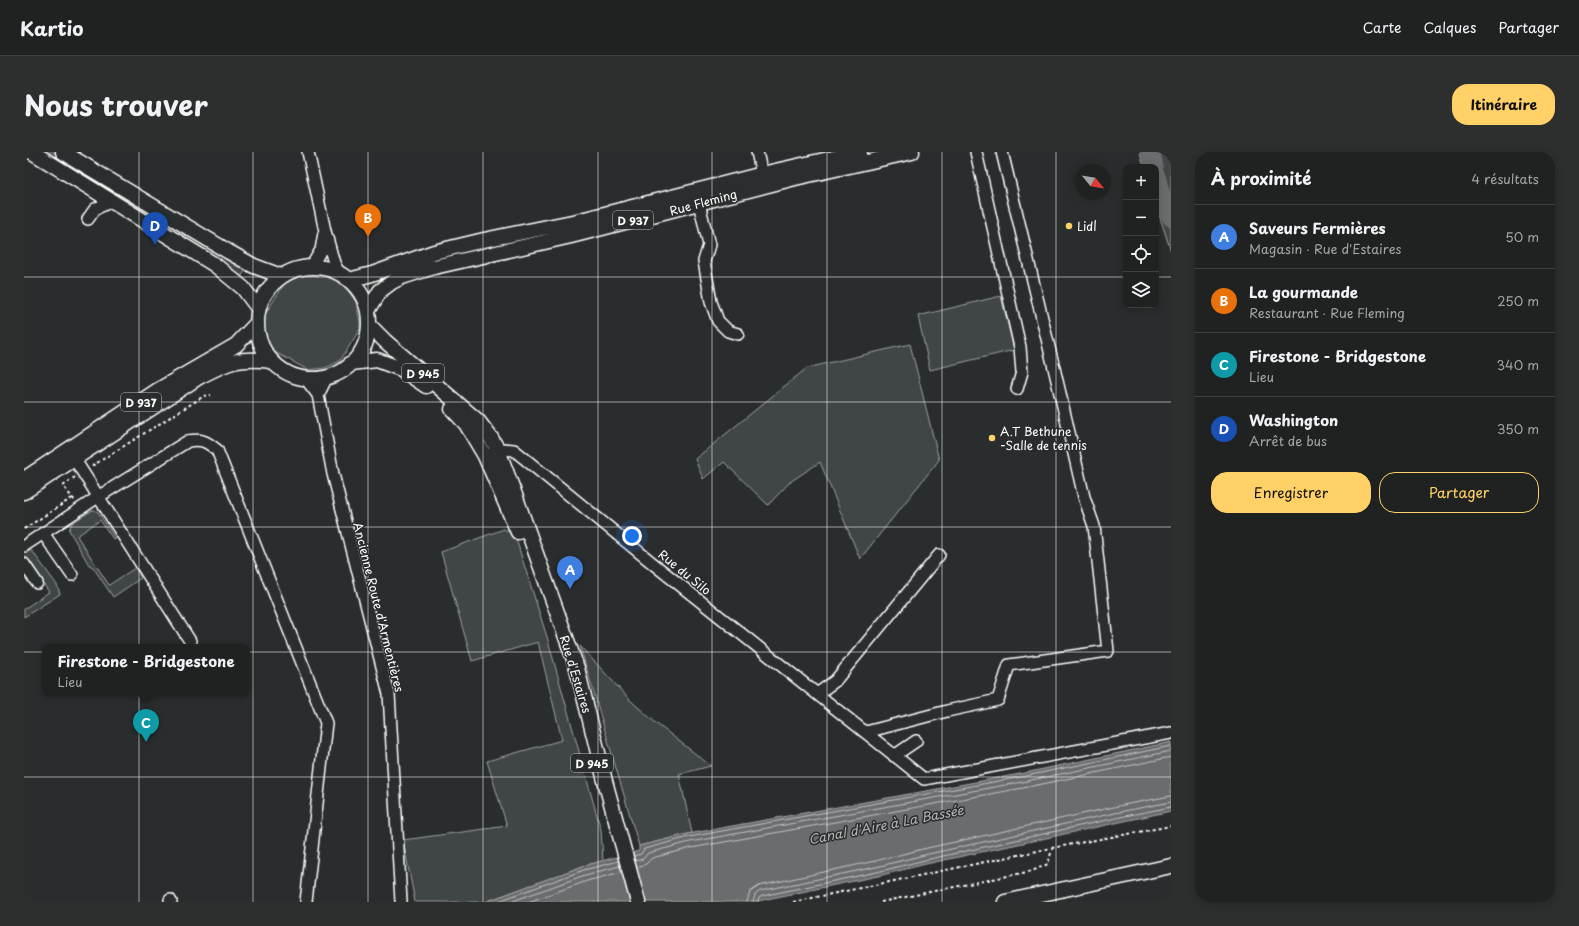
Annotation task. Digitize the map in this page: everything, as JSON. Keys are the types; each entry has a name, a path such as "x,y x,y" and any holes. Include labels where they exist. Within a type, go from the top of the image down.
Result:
{"main road":[{"path":"32,152 215,265 234,279 258,308"},
{"path":"63,152 179,223 254,266 281,276"},
{"name":"Rue Fleming","path":"344,276 372,274 434,252 577,221 860,152"},
{"name":"Rue Fleming","path":"368,311 380,291 402,277 434,267 571,236 795,178 912,152"},
{"path":"319,267 344,276 358,289 364,299 368,311 369,325 364,346 351,363 340,371 327,377 306,378 293,375 282,370 265,352 260,341 256,324 258,308 263,296 271,285 281,276 294,270 319,267"},
{"name":"D 937","path":"24,492 71,454 158,390 236,346 256,324"},
{"name":"D 945","path":"369,325 385,341 478,421 498,450"},
{"name":"D 937","path":"24,479 71,454 199,377 227,363 246,359 272,361"},
{"name":"D 945","path":"351,363 377,360 401,369 432,389 466,424 485,456 515,522 567,669 622,856 630,902"},
{"name":"Rue d'Estaires","path":"498,450 576,668 605,781 622,856 638,902"},
{"path":"1005,902 1171,866"}],"street":[{"path":"308,152 325,231 334,263 344,276"},
{"path":"757,152 762,175"},
{"path":"976,152 1020,347 1022,372 1017,389"},
{"path":"866,732 947,711 998,700 1009,665 1108,651 1094,526 1084,497 1002,152"},
{"path":"88,219 95,209 112,201"},
{"path":"699,203 709,245 704,261 711,302 718,321 728,331 738,334"},
{"path":"169,236 179,223"},
{"path":"311,267 321,250 325,231"},
{"path":"318,396 327,377"},
{"name":"Ancienne Route d'Armentières","path":"306,378 318,396 333,474 389,694 401,901"},
{"path":"24,546 82,507 188,441 199,439 208,443 216,450 326,723 306,902"},
{"path":"485,456 498,450"},
{"name":"Rue du Silo","path":"498,450 514,450 656,566 924,779 1171,733"},
{"path":"71,454 190,641"},
{"path":"43,533 72,575"},
{"path":"817,694 835,681 939,555"},
{"path":"24,564 37,583"},
{"path":"894,756 916,741"}],"path":[{"path":"82,507 72,498 63,486 82,472 204,396 210,395"},
{"path":"24,529 72,498"},
{"path":"793,902 1052,848 1171,826"},
{"path":"881,902 1032,871 1048,864 1052,848"}],"shaded area":[{"path":"40,152 53,152 170,224 167,228"},
{"path":"1140,152 1171,152 1171,251 1159,215 1159,164 1143,164"},
{"path":"183,232 247,268 241,277 181,238"},
{"path":"315,273 331,277 343,283 356,302 360,329 340,361 325,368 308,370 273,351 265,334 264,316 286,281 297,275"},
{"path":"1001,296 1014,350 930,370 918,316"},
{"path":"910,344 939,460 860,559 820,462 790,482 768,505 724,462 703,479 695,459 807,368"},
{"path":"94,510 98,512 115,538 113,539 100,520 77,536 109,585 135,568 141,578 113,597 93,567 89,565 69,530 72,523"},
{"path":"504,529 515,536 547,637 601,830 603,861 583,866 485,902 415,902 403,840 507,826 487,761 562,740 538,642 472,661 441,552"},
{"path":"29,551 32,551 57,585 60,594 24,617 24,609 49,592 26,558 25,555"},
{"path":"580,646 630,700 657,724 711,766 679,774 692,833 639,846"}],"water":[{"name":"Canal d'Aire à La Bassée","path":"1171,742 1171,811 753,902 485,902 583,866 639,851 639,846 688,834 1020,774"}],"waterway":[{"path":"1151,152 1153,164"},
{"path":"1159,188 1161,196 1171,217"}],"place":[{"name":"Lidl","path":"1069,226"},
{"name":"La gourmande","path":"368,237"},
{"name":"Washington","path":"155,245"},
{"name":"A.T Bethune -Salle de tennis","path":"992,438"},
{"name":"Saveurs Fermières","path":"570,589"},
{"name":"Firestone - Bridgestone","path":"146,742"}]}
